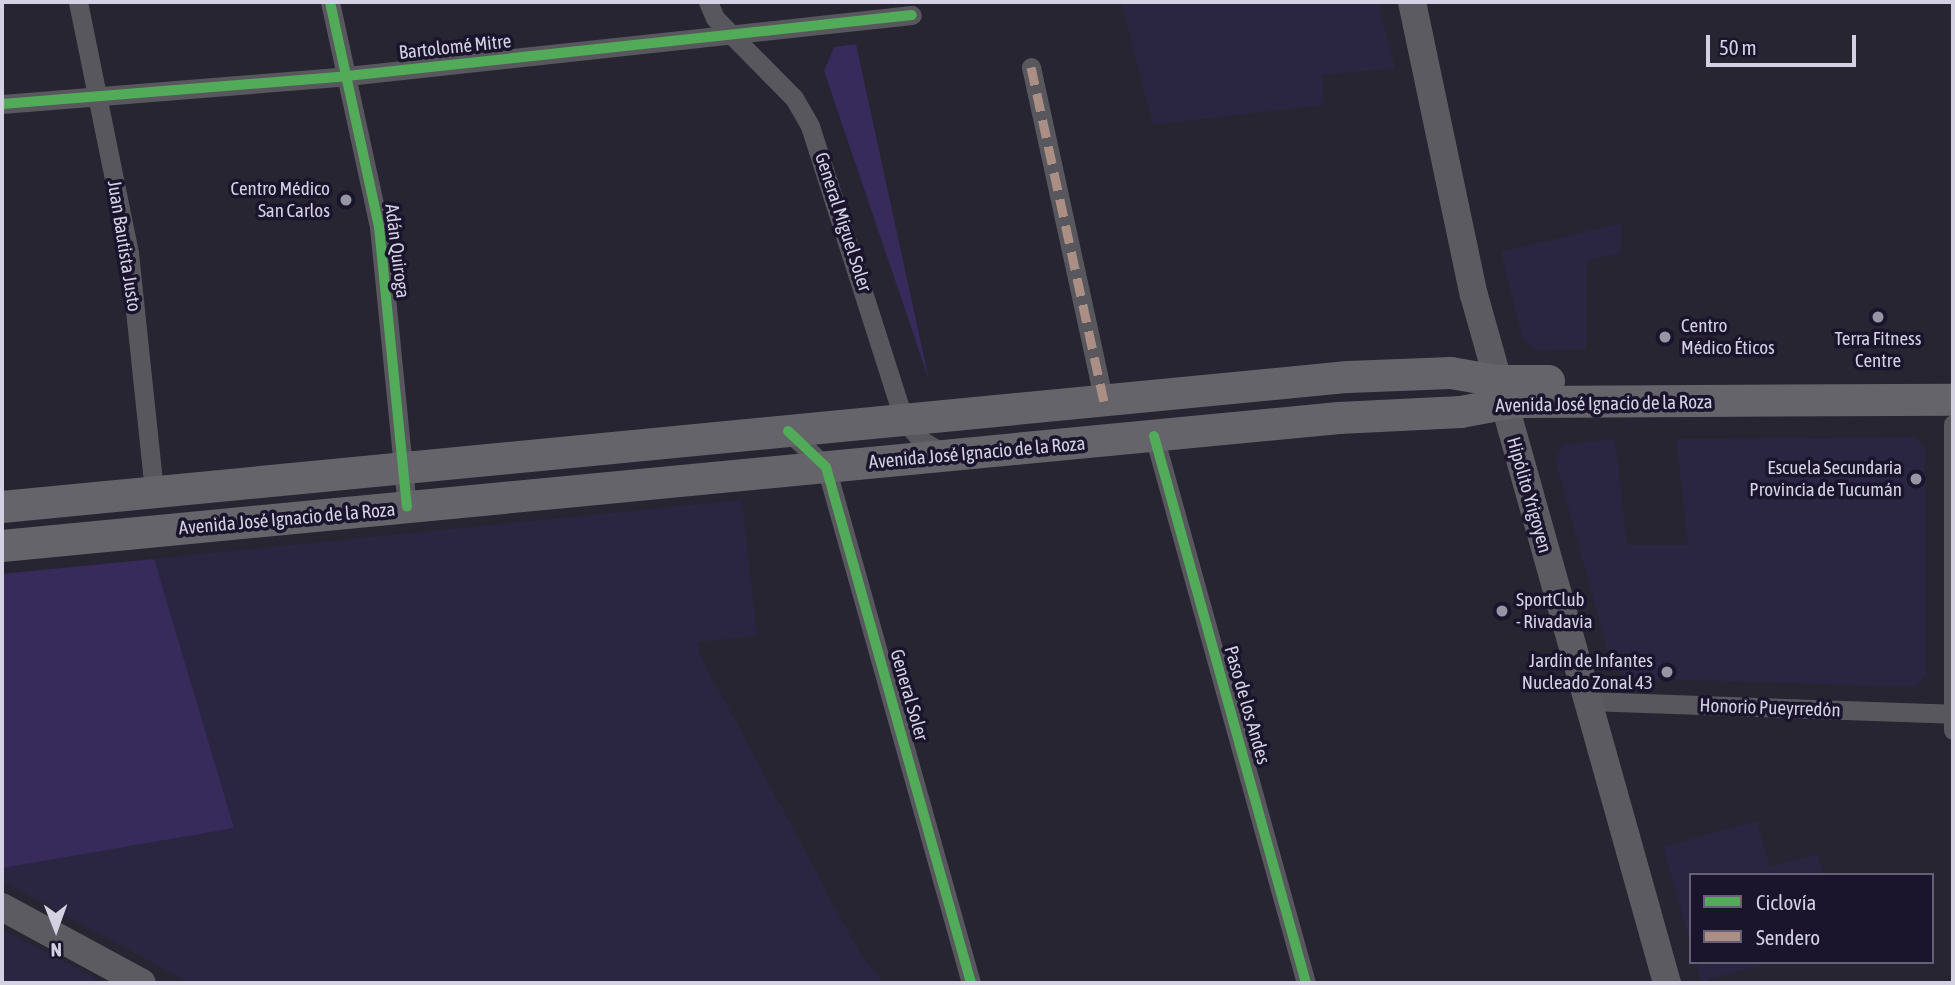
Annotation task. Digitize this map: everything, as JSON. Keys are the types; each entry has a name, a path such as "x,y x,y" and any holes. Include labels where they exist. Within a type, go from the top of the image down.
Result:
{"main road":[{"name":"Hipólito Yrigoyen","path":"1412,2 1474,295 1667,983"},
{"name":"Avenida José Ignacio de la Roza","path":"2,507 1348,377 1451,373 1501,392 1953,400"},
{"name":"Avenida José Ignacio de la Roza","path":"2,546 1154,436 1461,412 1501,392 1953,379"},
{"path":"7,913 142,983"}],"street":[{"name":"Juan Bautista Justo","path":"78,2 129,253 154,492"},
{"name":"Adán Quiroga","path":"330,2 379,227 407,507"},
{"name":"General Miguel Soler","path":"708,2 730,34 780,82 810,126 904,420 921,440 947,456"},
{"name":"Bartolomé Mitre","path":"2,104 347,76 912,15"},
{"path":"1031,66 1104,401"},
{"path":"1952,720 1953,424"},
{"path":"788,431 826,467"},
{"name":"Paso de los Andes","path":"1154,436 1306,983"},
{"name":"General Soler","path":"826,467 971,983"},
{"name":"Honorio Pueyrredón","path":"1587,701 1952,720"}],"shaded area":[{"path":"1121,2 1378,2 1395,68 1322,75 1324,105 1153,125"},
{"path":"856,44 929,380 824,71 834,47"},
{"path":"1621,223 1621,253 1586,261 1586,349 1536,350 1522,338 1501,252"},
{"path":"1915,437 1925,449 1926,675 1915,687 1627,678 1612,667 1555,459 1564,445 1615,439 1627,545 1688,545 1676,439"},
{"path":"742,500 757,636 698,642 699,653 862,957 885,983 190,983 2,881 2,574"},
{"path":"154,559 234,828 2,868 2,574"},
{"path":"1757,821 1770,867 1818,854 1823,873 1689,873 1689,938 1663,847"},
{"path":"2,929 105,983 2,983"},
{"path":"1696,964 1765,964 1701,982"}],"marked path":[{"path":"1031,67 1104,401"}],"cycle path":[{"path":"330,2 379,227 407,507"},
{"path":"2,104 347,76 912,15"},
{"path":"788,431 826,467 971,983"},
{"path":"1154,436 1306,983"}],"place":[{"name":"Centro Médico San Carlos","path":"346,200"},
{"name":"Terra Fitness Centre","path":"1878,317"},
{"name":"Centro Médico Éticos","path":"1665,337"},
{"name":"Escuela Secundaria Provincia de Tucumán","path":"1916,479"},
{"name":"SportClub - Rivadavia","path":"1502,611"},
{"name":"Jardín de Infantes Nucleado Zonal 43","path":"1667,672"}]}
